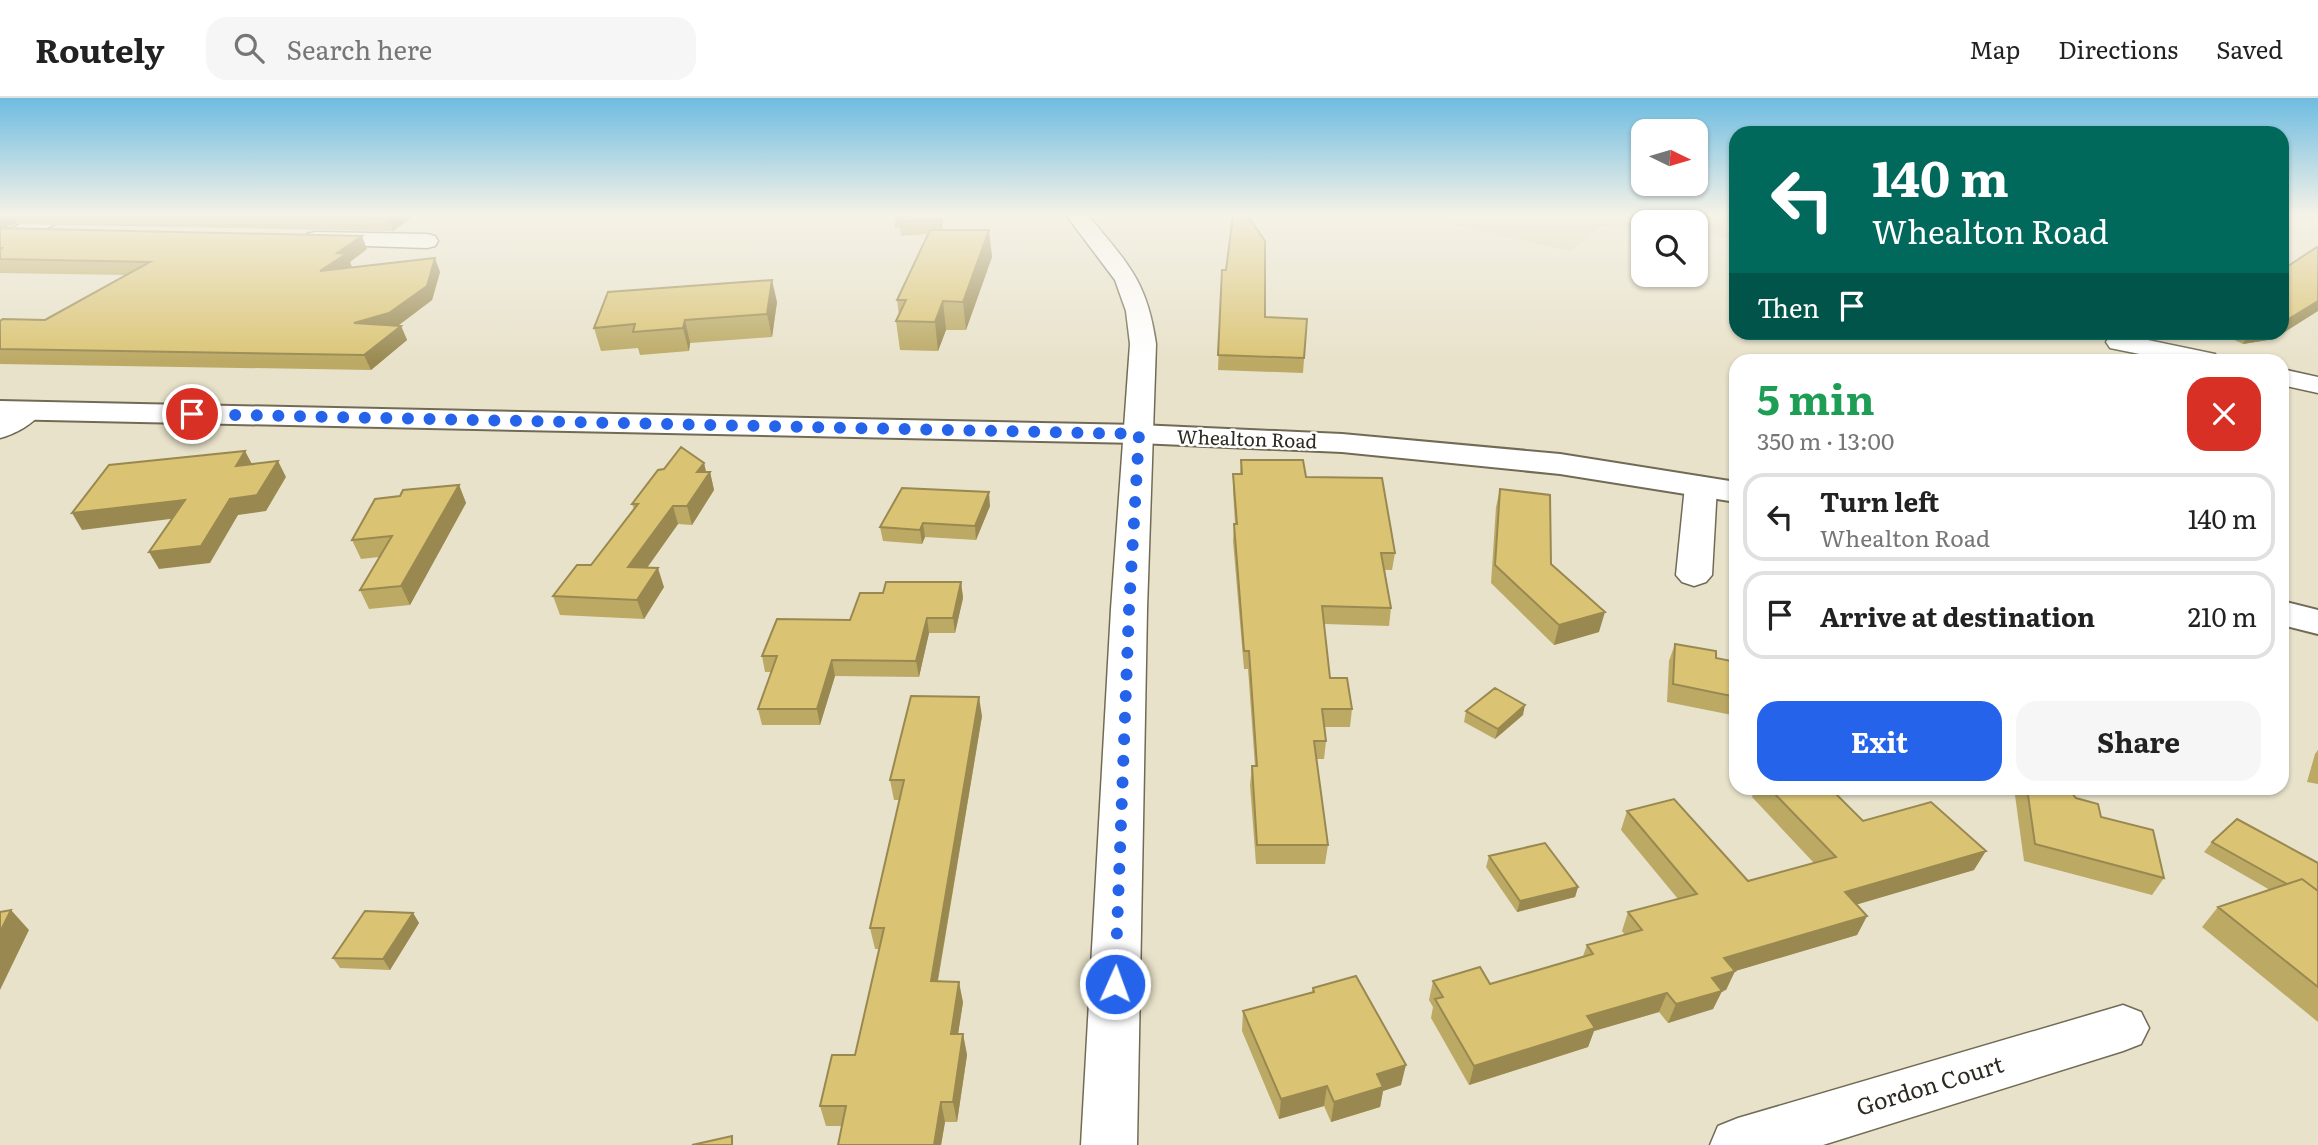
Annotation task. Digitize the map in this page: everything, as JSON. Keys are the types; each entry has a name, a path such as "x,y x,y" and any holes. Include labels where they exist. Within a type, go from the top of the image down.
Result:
{"street":[{"path":"1109,1145 1129,609 1143,344 1139,311 1128,279 1116,264"},
{"path":"2119,342 2176,354"},
{"path":"2289,379 2318,385"},
{"path":"0,429 14,411"},
{"name":"Whealton Road","path":"14,411 1139,434 1342,443 1560,464 1729,491"},
{"path":"1694,575 1701,486"},
{"path":"2289,616 2318,622"},
{"name":"Gordon Court","path":"1738,1145 2123,1028"}],"building":[{"path":"147,264 331,264 320,271 383,264 433,264 427,286 389,313 354,323 401,326 364,355 0,349 0,321 3,319 45,320"},
{"path":"914,264 977,264 963,302 943,301 935,322 896,321 906,300 897,300"},
{"path":"1227,264 1265,264 1265,317 1307,319 1304,358 1218,355 1222,270 1226,270"},
{"path":"2318,264 2318,301 2289,319 2289,265"},
{"path":"772,280 767,314 685,320 683,328 633,332 635,324 594,328 608,292"},
{"path":"681,447 704,463 697,472 710,472 687,506 673,506 628,567 658,568 637,600 553,596 577,565 591,565 638,504 632,504 658,470 664,469"},
{"path":"245,451 236,466 278,461 257,495 230,499 201,546 149,552 185,500 72,513 109,465"},
{"path":"1241,460 1303,460 1306,477 1382,478 1395,553 1381,553 1391,608 1322,606 1330,678 1347,678 1352,709 1322,709 1326,741 1314,741 1328,845 1257,845 1252,766 1257,766 1249,651 1244,651 1234,524 1237,524 1233,474 1242,474"},
{"path":"459,485 401,586 360,590 392,536 352,540 375,499 400,496 403,490"},
{"path":"902,488 989,492 975,526 923,523 920,530 880,527"},
{"path":"1500,489 1550,495 1551,564 1605,612 1559,625 1495,565"},
{"path":"886,582 961,582 953,618 927,618 916,661 832,660 817,709 758,709 777,656 762,656 777,619 850,620 860,593 883,593"},
{"path":"1675,644 1716,651 1716,658 1729,661 1729,696 1673,684"},
{"path":"1495,688 1525,705 1498,729 1466,711"},
{"path":"911,696 979,697 931,981 959,982 951,1034 963,1034 953,1102 941,1102 934,1145 838,1145 846,1106 820,1106 832,1055 855,1055 884,928 870,928 904,780 890,780"},
{"path":"1776,795 1837,795 1863,821 1931,802 1986,851 1845,892 1867,916 1724,958 1735,971 1712,978 1722,991 1676,1004 1667,993 1587,1016 1595,1028 1474,1066 1435,999 1443,997 1433,981 1480,967 1490,984 1593,954 1587,945 1642,930 1628,912 1697,894 1627,811 1674,799 1748,881 1836,857"},
{"path":"2028,795 2074,795 2098,804 2101,817 2153,830 2164,878 2035,844"},
{"path":"2237,819 2318,863 2318,891 2302,879 2287,884 2212,842"},
{"path":"1545,843 1578,887 1520,901 1489,856"},
{"path":"2302,879 2318,891 2318,987 2218,907"},
{"path":"11,910 0,932 0,912"},
{"path":"365,911 413,913 383,959 333,958"},
{"path":"1356,976 1406,1065 1377,1074 1383,1087 1334,1102 1327,1086 1281,1099 1243,1011 1314,992 1313,988"},
{"path":"732,1136 732,1145 692,1145"}],"route":[{"path":"192,414 1139,434 1129,609 1115,984"}]}
